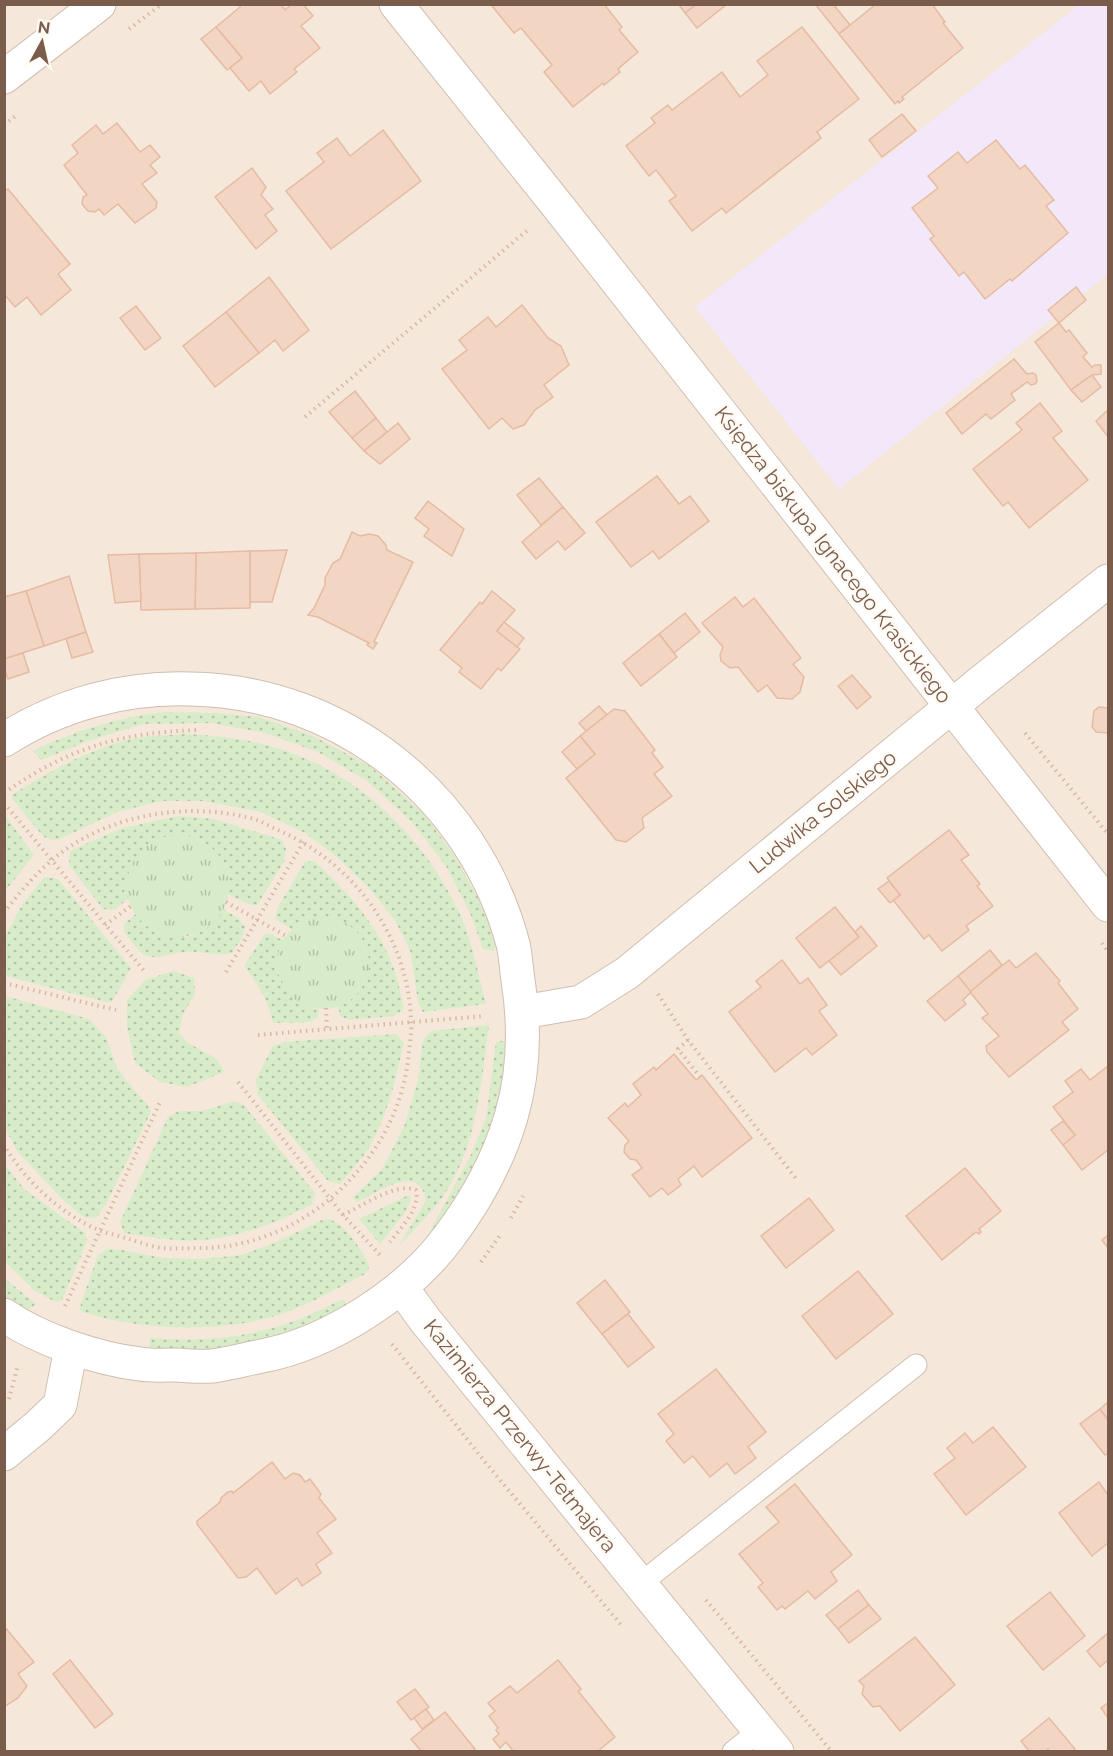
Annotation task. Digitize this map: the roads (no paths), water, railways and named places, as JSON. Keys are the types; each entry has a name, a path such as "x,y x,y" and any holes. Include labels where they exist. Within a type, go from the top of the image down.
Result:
{"street":[{"path":"4,77 99,4"},
{"name":"Księdza biskupa Ignacego Krasickiego","path":"396,4 1108,905"},
{"name":"Ludwika Solskiego","path":"523,1012 581,1002 627,973 1108,581"},
{"path":"4,740 26,726 89,700 156,688 224,689 291,705 353,732 408,772 455,822 490,880 513,945 523,1012 521,1064 512,1115 494,1164 470,1210 438,1251 395,1276 343,1327 279,1353 210,1366 140,1364 71,1348 4,1315"},
{"name":"Kazimierza Przerwy-Tetmajera","path":"395,1276 425,1320 768,1741"},
{"path":"4,1454 60,1405 71,1348"}],"lane":[{"path":"640,1584 916,1365"},
{"name":"Kazimierza Przerwy-Tetmajera","path":"732,1752 768,1741"}]}
